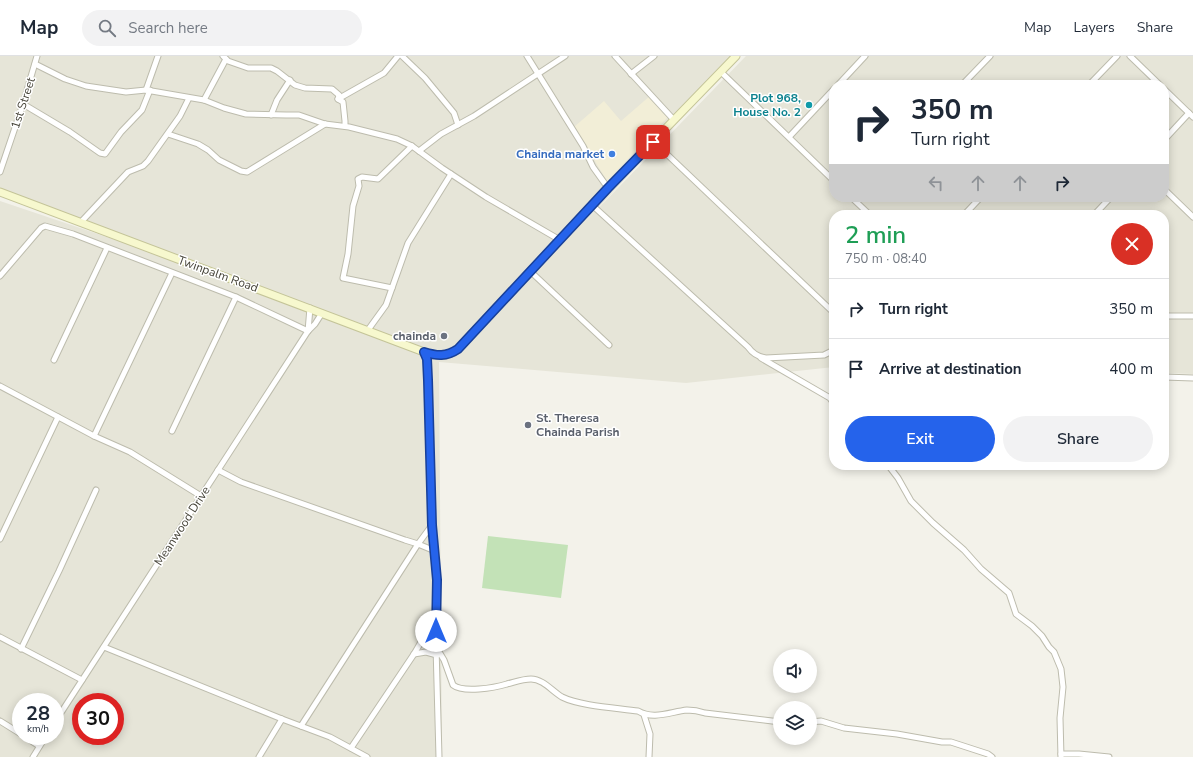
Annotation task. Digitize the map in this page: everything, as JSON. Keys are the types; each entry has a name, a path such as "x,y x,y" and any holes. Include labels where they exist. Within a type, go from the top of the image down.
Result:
{"main road":[{"path":"530,271 736,56"},
{"name":"Twinpalm Road","path":"0,192 435,355 445,356 458,349 530,271"}],"street":[{"name":"1st Street","path":"0,172 23,104 37,56"},
{"path":"23,104 70,132 100,153 105,154 121,132 142,110 158,56"},
{"path":"338,99 384,73 398,56"},
{"path":"402,56 425,78 454,113 458,124"},
{"path":"527,56 583,146 593,167 608,188"},
{"path":"419,151 441,134 474,116 565,56"},
{"path":"615,56 674,120"},
{"path":"631,74 654,56"},
{"path":"843,80 866,56"},
{"path":"967,80 990,56"},
{"path":"1094,80 1117,56"},
{"path":"1130,56 1155,80"},
{"path":"204,100 225,58 248,68 271,68 295,85 305,88 332,89 339,95 338,99"},
{"path":"35,64 65,79 86,86 126,92 148,90 204,100 238,113 256,115 299,114 325,124 345,126 397,139 412,146 451,174 524,220 560,240"},
{"path":"721,72 829,176"},
{"path":"270,115 277,100 290,80"},
{"path":"789,137 829,94"},
{"path":"1169,94 1191,115 1169,135"},
{"path":"81,222 128,172 143,166 148,161 180,116 188,98"},
{"path":"338,99 343,102 345,126"},
{"path":"168,134 198,144 208,150 219,160 246,172 325,124"},
{"path":"653,142 829,308"},
{"path":"392,288 343,278 349,247 353,206 359,186 358,179 362,177 378,178 412,146"},
{"path":"368,330 386,305 408,243 451,174"},
{"path":"1169,194 1193,217"},
{"path":"857,202 865,210"},
{"path":"969,210 976,202"},
{"path":"1099,210 1106,202"},
{"path":"592,206 748,347 753,354 829,397"},
{"path":"0,276 41,228 45,226 73,234 236,297 308,331 310,308"},
{"path":"54,360 107,248"},
{"path":"530,271 609,345"},
{"path":"94,436 172,273"},
{"path":"172,431 236,297"},
{"name":"Meanwood Drive","path":"64,708 308,331 315,324 322,313"},
{"path":"1169,314 1193,316"},
{"path":"424,352 427,359 432,525 437,580 436,646 439,757"},
{"path":"753,354 766,358 824,355 829,352"},
{"path":"1169,377 1193,378"},
{"path":"0,386 94,436 130,452 201,496"},
{"path":"0,539 58,417"},
{"path":"218,470 241,482 435,551"},
{"path":"892,470 912,501 933,523 964,550 981,569 1010,593 1016,614 1042,636 1054,652 1060,669 1062,687 1060,718 1061,756 1079,754 1109,757"},
{"path":"21,649 96,490"},
{"path":"301,726 418,544 432,525"},
{"path":"351,748 414,654 436,616"},
{"path":"0,636 21,649 82,680"},
{"path":"436,646 439,654 444,660 450,681 456,687 462,689 498,687 524,679 532,679 539,680 563,697 572,700 593,705 638,711 644,715 658,715 686,710 696,710 705,713 773,721"},
{"path":"104,647 330,737 367,757"},
{"path":"414,654 426,652 437,655"},
{"path":"644,715 650,734 649,757"},
{"path":"259,757 282,719"},
{"path":"0,721 12,728"},
{"path":"817,722 844,728 951,742 988,754 992,757"},
{"path":"33,757 39,746"}],"shaded area":[{"path":"0,56 36,56 0,164"},
{"path":"37,56 740,56 583,224 746,56 1193,56 1193,374 1169,373 1169,210 829,210 829,368 686,383 439,362 442,757 33,757 40,745 64,745 64,693 12,693 12,745 38,745 31,757 0,757 0,201 187,264 0,192 0,171"},
{"name":"Chainda market","path":"651,95 669,116 607,181 574,127 604,101 621,121"}],"green space":[{"path":"488,536 568,545 561,598 482,588"}],"place":[{"name":"Plot 968, House No. 2","path":"809,105"},
{"name":"Chainda market","path":"612,154"},
{"name":"chainda","path":"444,336"},
{"name":"St. Theresa Chainda Parish","path":"528,425"}],"route":[{"path":"436,631 437,580 432,525 427,359 424,352 445,356 458,349 608,188 653,142"}]}
